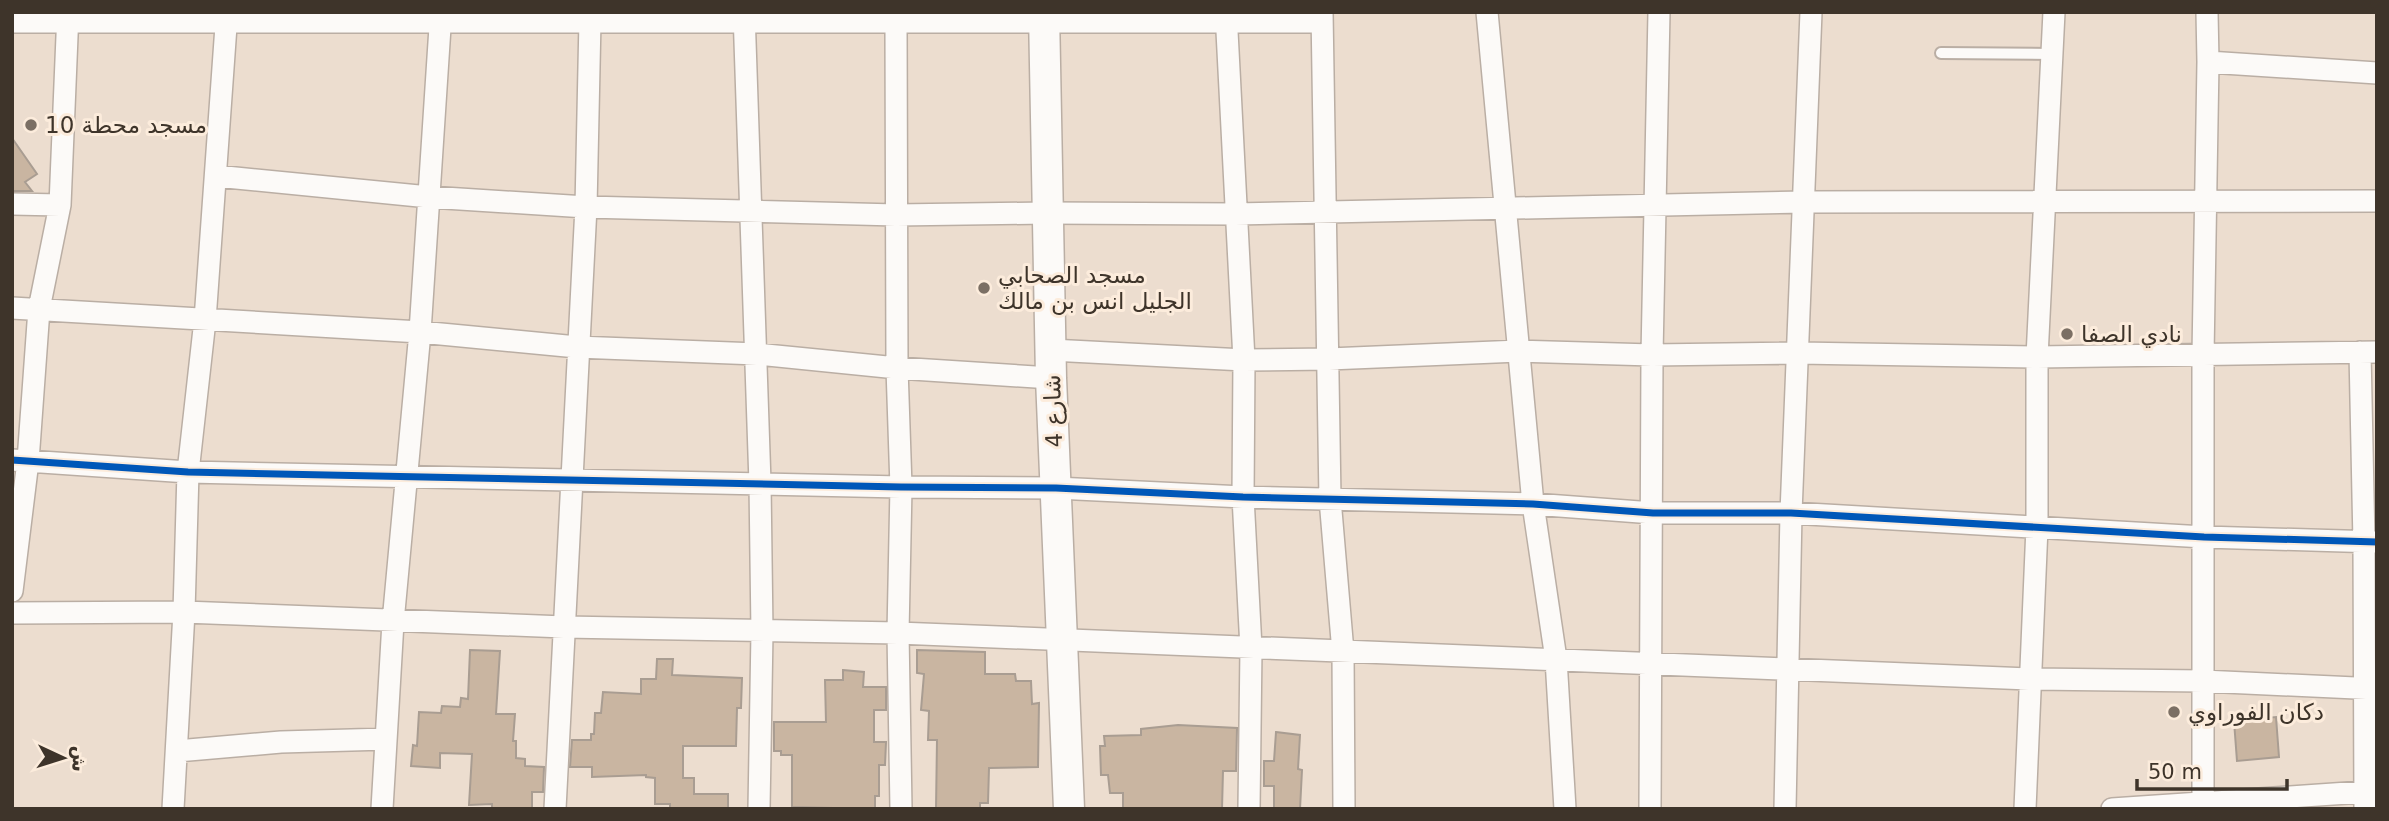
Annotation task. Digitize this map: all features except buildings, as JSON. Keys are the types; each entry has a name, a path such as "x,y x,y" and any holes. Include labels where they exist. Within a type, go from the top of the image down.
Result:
{"street":[{"path":"1487,12 1533,504 1556,659 1565,809"},
{"path":"1650,809 1653,355 1659,12"},
{"path":"1785,809 1791,513 1811,12"},
{"path":"2025,809 2037,527 2037,357 2054,12"},
{"path":"2203,805 2203,355 2207,12"},
{"path":"12,591 20,461 39,309 60,205 67,17"},
{"path":"12,22 67,17 558,17 590,20 744,17 896,23 1044,17 1322,17 1331,499 1343,652 1344,809"},
{"path":"382,809 393,622 419,332 441,17"},
{"path":"744,17 760,484 762,632 759,809"},
{"name":"شارع 4","path":"1044,17 1046,213 1069,809"},
{"path":"1226,17 1244,360 1242,497 1251,648 1249,809"},
{"path":"173,809 184,612 188,471 205,320 226,18"},
{"path":"555,809 586,208 590,20"},
{"path":"896,23 901,809"},
{"path":"2208,62 2377,73"},
{"path":"216,176 429,197 586,208 896,215 1235,214 1804,202 2377,201"},
{"path":"12,204 60,205"},
{"path":"12,308 419,332 578,347 757,354 897,368 1329,359 1519,351 1653,355 1799,353 2037,357 2368,352 2371,542 2369,797 2112,809"},
{"path":"20,461 188,471 1056,488 1242,497 1533,504 1653,513 1791,513 2204,537 2371,542"},
{"path":"12,612 184,612 393,622 898,633 2029,679 2203,681 2370,689"},
{"path":"177,751 281,742 386,739"}],"lane":[{"path":"1941,53 2052,54"}],"cycle path":[{"path":"12,460 188,472 1056,488 1243,497 1533,504 1653,513 1791,513 2204,537 2377,542"}],"place":[{"name":"مسجد محطة 10","path":"31,125"},
{"name":"مسجد الصحابي الجليل انس بن مالك","path":"984,288"},
{"name":"نادي الصفا","path":"2067,334"},
{"name":"دكان الفوراوي","path":"2174,712"}]}
